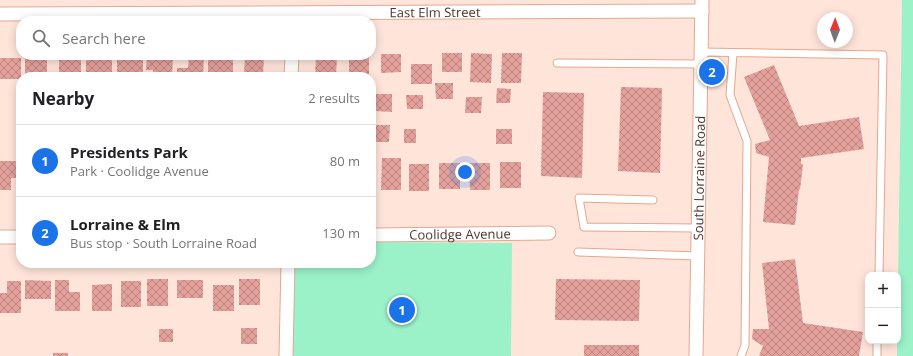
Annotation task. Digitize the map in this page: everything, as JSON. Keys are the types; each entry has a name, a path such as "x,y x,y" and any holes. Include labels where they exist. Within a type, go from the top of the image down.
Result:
{"street":[{"name":"East Elm Street","path":"0,14 702,5"},
{"name":"South Lorraine Road","path":"696,356 702,5"},
{"path":"292,60 292,72"},
{"name":"Coolidge Avenue","path":"376,235 549,233"},
{"path":"0,237 16,237"},
{"path":"286,356 288,268"}],"lane":[{"path":"733,53 730,95 747,140 744,345 741,356"},
{"path":"557,63 701,58 733,53 883,55 879,272"},
{"path":"653,200 579,198 584,227 698,228"},
{"path":"578,252 697,256"},
{"path":"877,344 877,356"}],"green space":[{"path":"902,0 913,0 913,356 897,356 897,344 901,344 901,272 898,272"},
{"path":"376,242 512,243 511,356 293,356 294,268 376,268"}],"building":[{"path":"442,53 462,53 462,72 442,72"},
{"path":"471,53 492,54 491,83 470,82"},
{"path":"502,53 522,53 521,83 501,83"},
{"path":"381,54 401,54 401,72 381,73"},
{"path":"0,58 16,58 16,60 21,60 21,72 16,72 16,79 0,79"},
{"path":"25,60 47,60 47,72 25,72"},
{"path":"59,60 81,60 81,72 59,72"},
{"path":"86,60 112,60 112,72 86,72"},
{"path":"117,60 143,60 143,72 117,72"},
{"path":"147,60 173,60 172,72 153,72 153,70 146,70"},
{"path":"189,60 204,60 203,72 177,72 177,68 188,68"},
{"path":"208,60 233,60 233,72 208,72"},
{"path":"245,60 264,60 263,72 244,72"},
{"path":"316,60 337,60 336,72 315,72"},
{"path":"349,60 369,60 369,72 349,72"},
{"path":"411,64 432,64 432,84 411,84"},
{"path":"774,65 799,126 859,117 864,149 801,158 801,164 803,164 795,225 763,222 769,157 756,153 755,144 770,140 744,77"},
{"path":"435,83 453,83 453,99 436,99"},
{"path":"621,87 662,88 660,173 618,171"},
{"path":"497,88 511,89 510,103 496,103"},
{"path":"543,92 584,93 582,178 541,176"},
{"path":"376,94 392,94 392,112 376,111"},
{"path":"406,95 423,95 423,109 407,109"},
{"path":"466,97 482,97 481,113 465,113"},
{"path":"376,125 390,125 389,142 376,142"},
{"path":"404,129 416,129 416,143 404,143"},
{"path":"496,129 512,129 512,144 496,144"},
{"path":"382,158 401,158 401,190 381,190"},
{"path":"0,161 16,161 16,178 11,178 11,190 0,190"},
{"path":"500,162 521,162 521,188 500,188"},
{"path":"439,163 460,163 460,189 439,189"},
{"path":"469,163 490,163 490,190 470,190"},
{"path":"409,164 429,164 429,191 409,191"},
{"path":"795,259 803,323 863,332 859,356 759,356 763,346 752,339 753,329 769,329 762,263"},
{"path":"147,279 168,279 168,306 147,306"},
{"path":"239,279 260,279 260,305 239,305"},
{"path":"556,279 640,280 639,321 555,320"},
{"path":"25,280 51,281 51,299 25,299"},
{"path":"55,280 69,280 69,292 80,292 80,311 55,311"},
{"path":"177,280 203,280 203,298 177,298"},
{"path":"7,281 21,281 21,313 0,313 0,293 7,293"},
{"path":"121,281 141,281 141,307 121,307"},
{"path":"112,284 112,311 92,311 92,285"},
{"path":"213,285 234,285 234,311 213,311"},
{"path":"241,328 257,328 257,344 241,344"},
{"path":"159,329 173,329 173,342 159,342"},
{"path":"584,345 639,345 639,356 584,356"},
{"path":"53,353 68,353 68,356 53,356"}],"place":[{"name":"Lorraine & Elm","path":"712,72"},
{"name":"Presidents Park","path":"402,310"}]}
